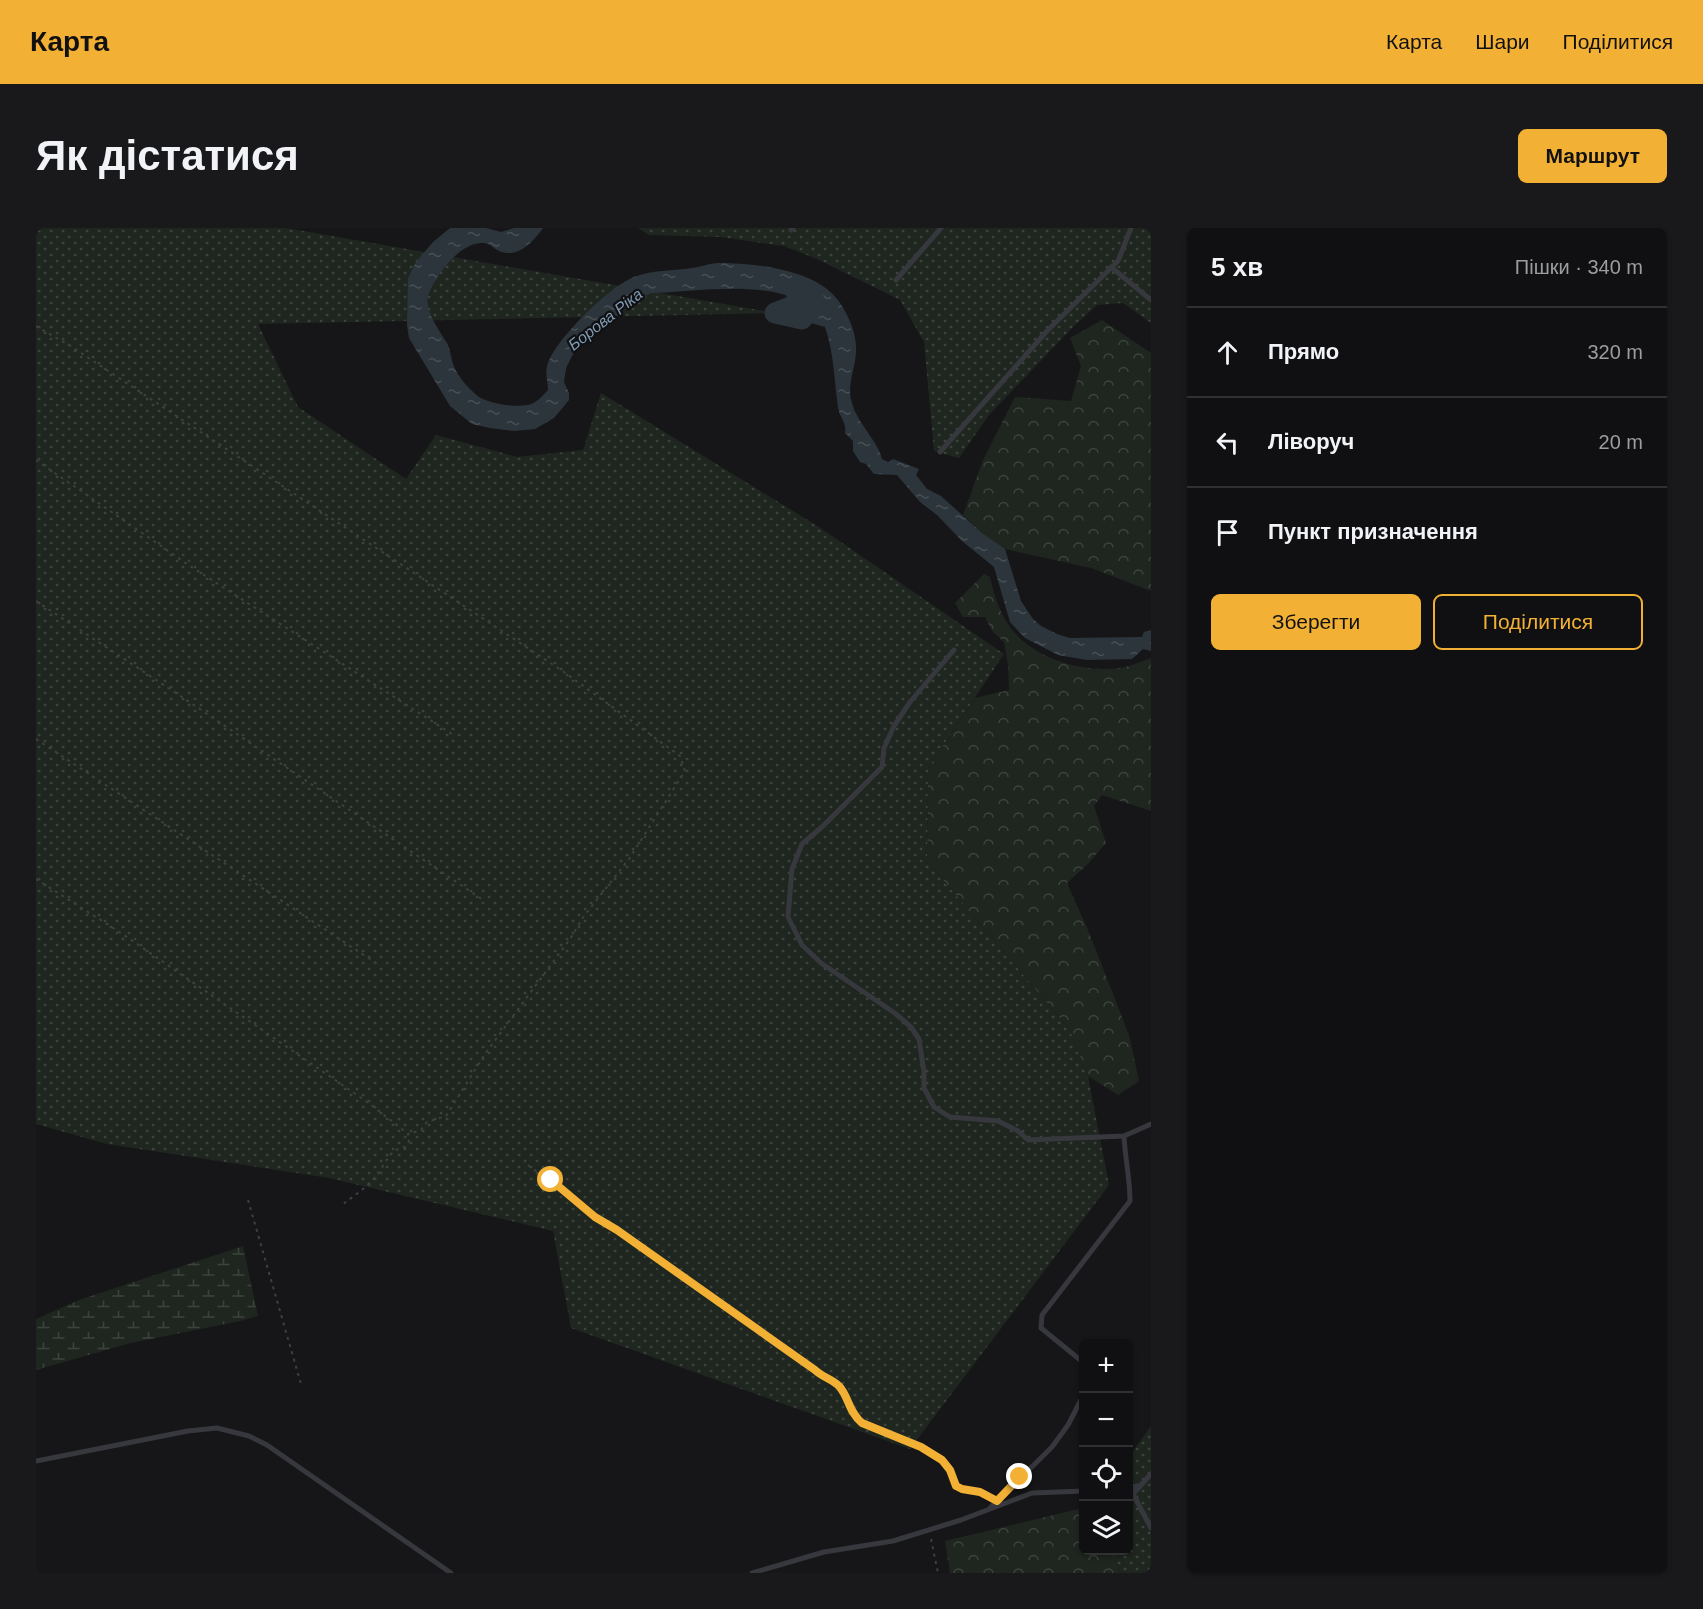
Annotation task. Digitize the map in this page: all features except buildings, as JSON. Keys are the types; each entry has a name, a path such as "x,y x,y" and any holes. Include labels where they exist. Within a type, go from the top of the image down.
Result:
{"lane":[{"path":"896,280 941,228"},
{"path":"940,452 1047,331 1118,261 1131,228"},
{"path":"1111,267 1151,300"},
{"path":"954,650 915,695 894,726 884,748 882,767 802,844 792,869 788,917 802,945 822,963 911,1027 919,1039 924,1088 934,1107 950,1117 998,1121 1018,1131 1028,1140 1124,1136 1151,1124"},
{"path":"1079,1357 1041,1328 1042,1315 1130,1201 1124,1136"},
{"path":"988,1510 1052,1447 1068,1425 1079,1402"},
{"path":"36,1461 188,1431 217,1428 249,1436 267,1445 349,1500 452,1573"},
{"path":"1151,1474 1133,1494 1151,1528"},
{"path":"1133,1487 1139,1486"},
{"path":"752,1573 824,1552 892,1541 988,1510 1032,1493 1079,1491"}],"path":[{"path":"36,326 81,353 564,672 680,756 685,771 629,859 584,916 570,939 484,1054 446,1116 427,1122 421,1130 408,1134"},
{"path":"36,460 190,566 455,736"},
{"path":"36,602 182,697 483,900"},
{"path":"36,739 380,965"},
{"path":"36,879 121,933 332,1078 408,1134 409,1141 405,1147 396,1148 376,1177 343,1204"},
{"path":"528,1165 551,1180 595,1217 617,1230 815,1370 823,1378 833,1381 843,1392 854,1416 862,1423 921,1447 942,1460 950,1470 956,1486 980,1492 997,1501"},
{"path":"248,1200 301,1384"},
{"path":"929,1530 938,1573"}],"green space":[{"path":"36,228 286,228 775,313 258,324 298,407 406,479 436,435 517,457 583,450 601,393 819,527 1004,654 928,768 927,861 1069,1029 1088,1076 1109,1185 910,1449 571,1328 553,1231 329,1178 107,1144 36,1124"},
{"path":"638,228 1151,228 1151,323 1123,303 1097,305 989,415 959,458 934,451 924,342 900,300 817,259 784,246 720,237 649,235"},
{"path":"1102,320 1151,353 1151,591 1091,568 1005,549 982,533 963,515 983,460 1015,397 1071,401 1081,366 1070,338"},
{"path":"984,574 990,577 997,601 1008,624 1029,646 1043,654 1073,665 1105,669 1120,668 1151,658 1151,811 1102,795 1094,806 1106,843 1067,883 1129,1035 1139,1081 1118,1095 1088,1076 1069,1029 927,861 928,768 975,698 1009,690 1004,642 992,631 985,617 963,617 955,603"},
{"path":"243,1246 258,1316 131,1343 36,1370 36,1319 79,1300"},
{"path":"1151,1426 1151,1573 1121,1573 1113,1555 1133,1555 1133,1451"},
{"path":"1079,1509 1079,1555 1113,1555 1121,1573 950,1573 945,1541"}],"water":[{"path":"450,228 486,228 501,232 514,228 543,228 530,244 512,253 499,251 485,243 474,244 466,248 450,260 433,285 427,299 436,326 447,343 454,366 462,380 479,397 507,405 530,404 537,401 548,390 547,367 559,344 597,303 634,277 719,263 766,266 799,274 814,281 837,299 851,323 856,350 850,396 855,410 882,459 888,462 893,459 919,469 916,475 927,489 941,496 982,533 1005,549 1021,601 1033,619 1041,626 1070,638 1142,637 1144,632 1151,630 1151,651 1143,649 1132,659 1087,660 1058,655 1025,638 1010,622 994,567 920,502 897,475 874,474 866,464 860,462 853,451 853,441 845,433 845,426 839,411 832,356 825,327 775,313 811,310 797,300 779,293 712,289 651,293 621,311 611,324 588,338 573,354 566,368 564,382 569,393 569,400 554,418 535,429 515,431 472,424 450,406 409,338 407,325 408,278 416,262 433,242"}],"waterway":[{"name":"Борова Ріка","path":"796,292 813,298 775,313 802,319"}],"route":[{"path":"551,1180 595,1217 617,1230 815,1370 823,1378 833,1381 843,1392 854,1416 862,1423 921,1447 942,1460 950,1470 956,1486 980,1492 997,1501 1020,1477"}]}
